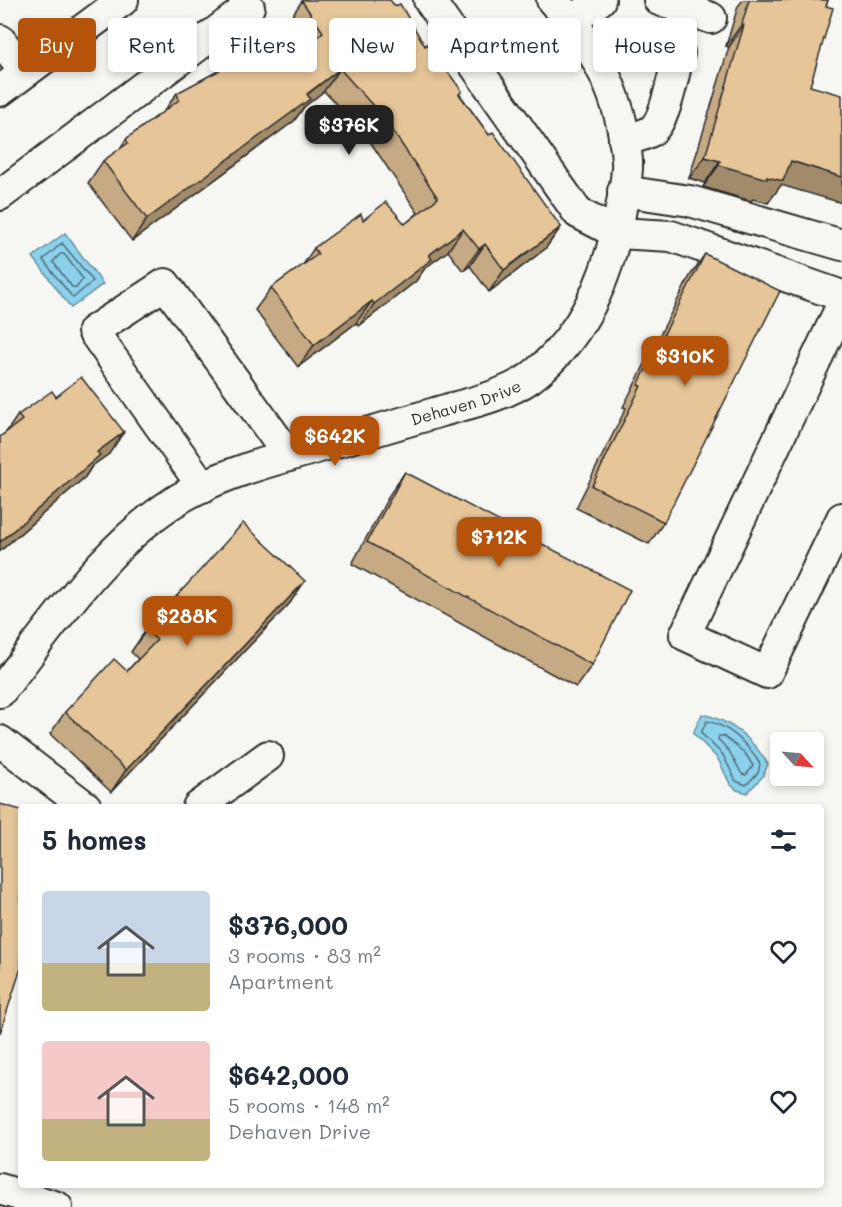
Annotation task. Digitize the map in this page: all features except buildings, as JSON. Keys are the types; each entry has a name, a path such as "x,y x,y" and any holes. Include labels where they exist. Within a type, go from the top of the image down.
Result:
{"street":[{"path":"96,20 123,0"},
{"path":"0,195 249,7 244,0"},
{"path":"429,0 578,213 617,233 671,236 842,296"},
{"path":"562,10 600,0"},
{"path":"658,0 711,18"},
{"name":"Dehaven Drive","path":"0,692 87,580 146,524 190,493 243,470 486,398 528,379 559,351 592,306 617,233 628,163 618,107 600,63 562,10"},
{"path":"0,40 18,63"},
{"path":"0,91 25,72"},
{"path":"624,140 648,133 655,128 662,113 674,72"},
{"path":"623,191 690,201 842,245"},
{"path":"203,487 93,331 165,284 290,456"},
{"path":"842,305 685,635 766,673 842,518"},
{"path":"0,741 82,804"},
{"path":"202,804 268,756"},
{"path":"0,1189 57,1207"}],"water":[{"path":"65,233 103,284 71,308 33,257"},
{"path":"702,714 723,721 741,732 768,764 763,776 747,793 737,790 730,784 718,759 693,733"}]}
